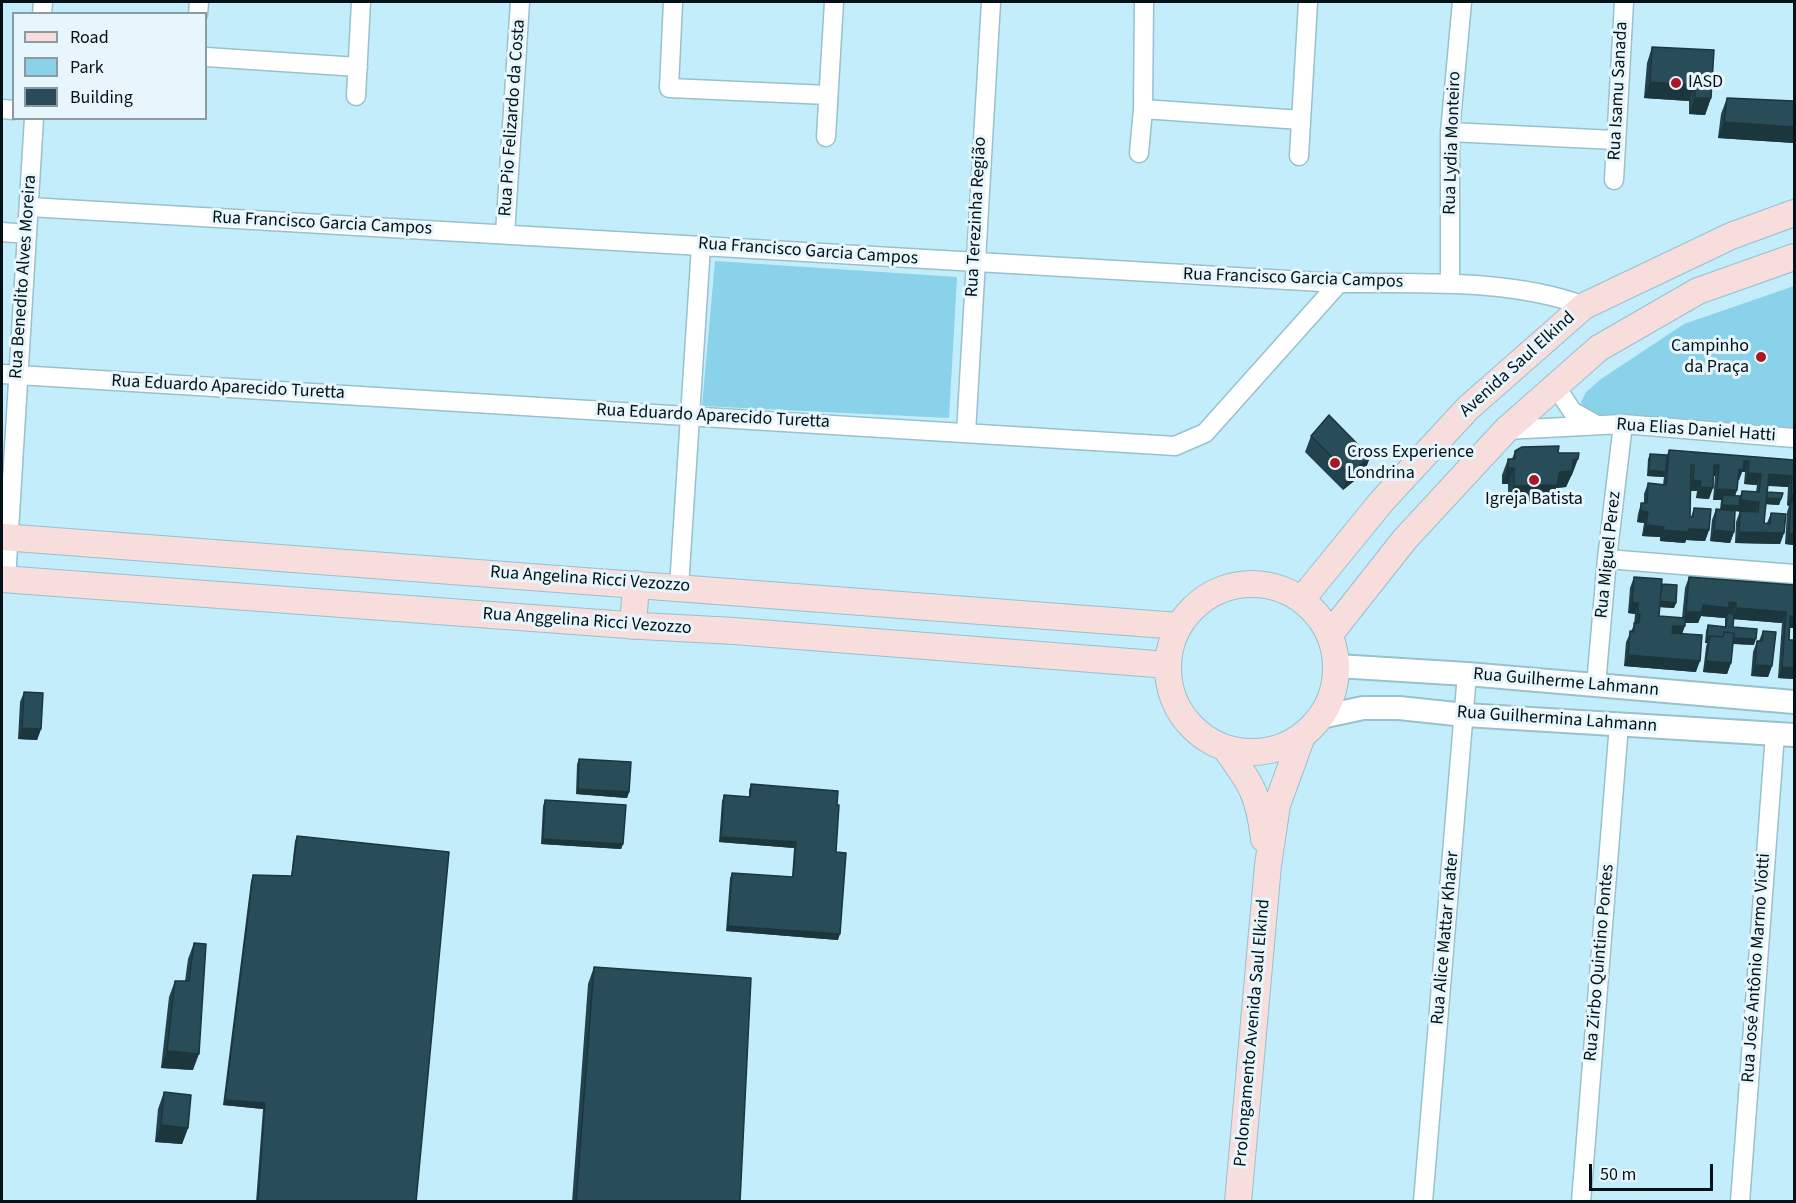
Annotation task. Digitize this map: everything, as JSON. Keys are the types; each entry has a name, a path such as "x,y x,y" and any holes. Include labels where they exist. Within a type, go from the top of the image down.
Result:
{"main road":[{"name":"Avenida Saul Elkind","path":"1302,599 1383,501 1468,408 1584,306 1661,268 1743,232 1794,213"},
{"path":"1743,232 1759,269"},
{"path":"1330,634 1405,539 1506,430 1555,384 1599,348 1698,291 1794,257"},
{"name":"Rua Angelina Ricci Vezozzo","path":"5,538 1179,626"},
{"name":"Rua Anggelina Ricci Vezozzo","path":"4,580 633,626 734,631 1168,665"},
{"path":"1258,583 1281,588 1302,599 1313,609 1330,634 1337,666 1333,693 1321,717 1302,736 1278,748 1251,753 1225,748 1201,735 1183,716 1171,691 1168,665 1171,645 1179,626 1193,607 1212,593 1234,585 1258,583"},
{"path":"633,626 636,584"},
{"name":"Prolongamento Avenida Saul Elkind","path":"1238,1202 1268,865 1277,805 1302,736"},
{"name":"Prolongamento Avenida Saul Elkind","path":"1225,748 1248,779 1260,806 1268,865"}],"street":[{"path":"356,96 361,2"},
{"name":"Rua Pio Felizardo da Costa","path":"505,234 520,2"},
{"path":"674,2 669,88 828,95"},
{"path":"826,137 834,2"},
{"name":"Rua Terezinha Região","path":"966,433 974,263 991,2"},
{"path":"1139,153 1143,109 1144,2"},
{"path":"1299,156 1308,2"},
{"name":"Rua Lydia Monteiro","path":"1450,284 1450,132 1462,2"},
{"name":"Rua Isamu Sanada","path":"1614,180 1624,2"},
{"path":"207,57 358,68"},
{"path":"1143,109 1301,120"},
{"name":"Rua Benedito Alves Moreira","path":"4,580 10,375 27,234 34,120"},
{"path":"1450,132 1615,141"},
{"name":"Rua Francisco Garcia Campos","path":"29,207 1339,283 1450,284 1542,292 1584,306"},
{"path":"2,232 27,234"},
{"path":"679,587 701,246"},
{"name":"Rua Eduardo Aparecido Turetta","path":"10,375 1175,446 1205,433 1339,283"},
{"name":"Rua Elias Daniel Hatti","path":"1555,384 1572,411 1597,425"},
{"name":"Rua Elias Daniel Hatti","path":"1506,430 1623,424 1794,438"},
{"name":"Rua Miguel Perez","path":"1596,685 1607,559 1623,424"},
{"path":"1607,559 1794,574"},
{"name":"Rua Guilherme Lahmann","path":"1337,666 1467,674 1794,702"},
{"name":"Rua Alice Mattar Khater","path":"1423,1202 1467,674"},
{"name":"Rua Guilhermina Lahmann","path":"1321,717 1363,708 1387,708 1784,735"},
{"name":"Rua Zirbo Quintino Pontes","path":"1581,1202 1619,724"},
{"name":"Rua José Antônio Marmo Viotti","path":"1740,1202 1784,735"}],"green space":[{"path":"715,261 957,277 949,418 702,406"},
{"path":"1794,286 1794,429 1585,414 1581,402 1586,392 1601,379 1684,324"}],"building":[{"path":"1652,47 1714,50 1711,98 1695,98 1695,85 1650,82"},
{"path":"1727,98 1794,101 1794,127 1724,122"},
{"path":"1329,415 1370,457 1349,474 1311,436"},
{"path":"1559,446 1558,453 1579,453 1578,459 1573,460 1572,471 1560,472 1557,485 1514,486 1514,468 1508,468 1508,459 1515,459 1515,451 1522,447"},
{"path":"1669,450 1794,460 1794,495 1791,495 1792,476 1769,474 1764,523 1770,524 1771,513 1786,514 1784,533 1739,532 1740,511 1758,512 1759,502 1741,500 1742,491 1759,492 1761,474 1748,473 1749,461 1744,461 1743,470 1739,469 1737,490 1717,489 1719,465 1714,465 1713,488 1700,487 1701,481 1693,480 1694,465 1691,465 1690,517 1693,517 1694,508 1711,509 1709,530 1689,529 1689,532 1663,530 1664,527 1646,525 1648,512 1641,511 1641,503 1647,503 1648,483 1666,485"},
{"path":"1650,454 1667,455 1666,472 1649,470"},
{"path":"1767,492 1783,493 1781,499 1767,498"},
{"path":"1723,495 1740,496 1739,506 1722,505"},
{"path":"1791,501 1794,502 1794,534 1789,533"},
{"path":"1716,509 1735,511 1734,532 1714,530"},
{"path":"1634,577 1662,579 1659,616 1685,618 1685,626 1673,626 1672,633 1702,635 1700,661 1628,655 1630,631 1634,632 1634,623 1639,623 1640,614 1638,614 1638,603 1632,602"},
{"path":"1689,577 1794,585 1794,617 1790,616 1789,640 1794,640 1794,668 1782,667 1786,612 1736,608 1736,603 1729,602 1729,608 1703,605 1702,612 1686,612"},
{"path":"1662,584 1677,585 1676,603 1660,601"},
{"path":"1727,613 1734,614 1733,627 1757,629 1756,639 1733,638 1734,633 1724,632 1723,637 1707,637 1708,625 1726,627"},
{"path":"1763,631 1776,632 1772,666 1755,665 1757,641 1762,641"},
{"path":"1724,632 1734,633 1731,663 1706,661 1710,636 1723,637"},
{"path":"24,692 43,693 41,729 22,728"},
{"path":"579,759 631,762 629,792 578,789"},
{"path":"751,784 838,791 836,852 846,853 840,934 728,926 732,873 793,877 796,842 721,837 724,795 750,797"},
{"path":"545,800 626,805 623,844 543,839"},
{"path":"297,836 449,852 416,1202 258,1202 265,1103 225,1100 253,875 292,876"},
{"path":"194,943 206,944 199,1054 167,1051 175,981 189,981"},
{"path":"594,967 751,978 740,1202 576,1202"},
{"path":"164,1092 191,1095 188,1128 161,1125"}],"place":[{"name":"IASD","path":"1676,83"},
{"name":"Campinho da Praça","path":"1761,357"},
{"name":"Cross Experience Londrina","path":"1335,463"},
{"name":"Igreja Batista","path":"1534,480"}]}
